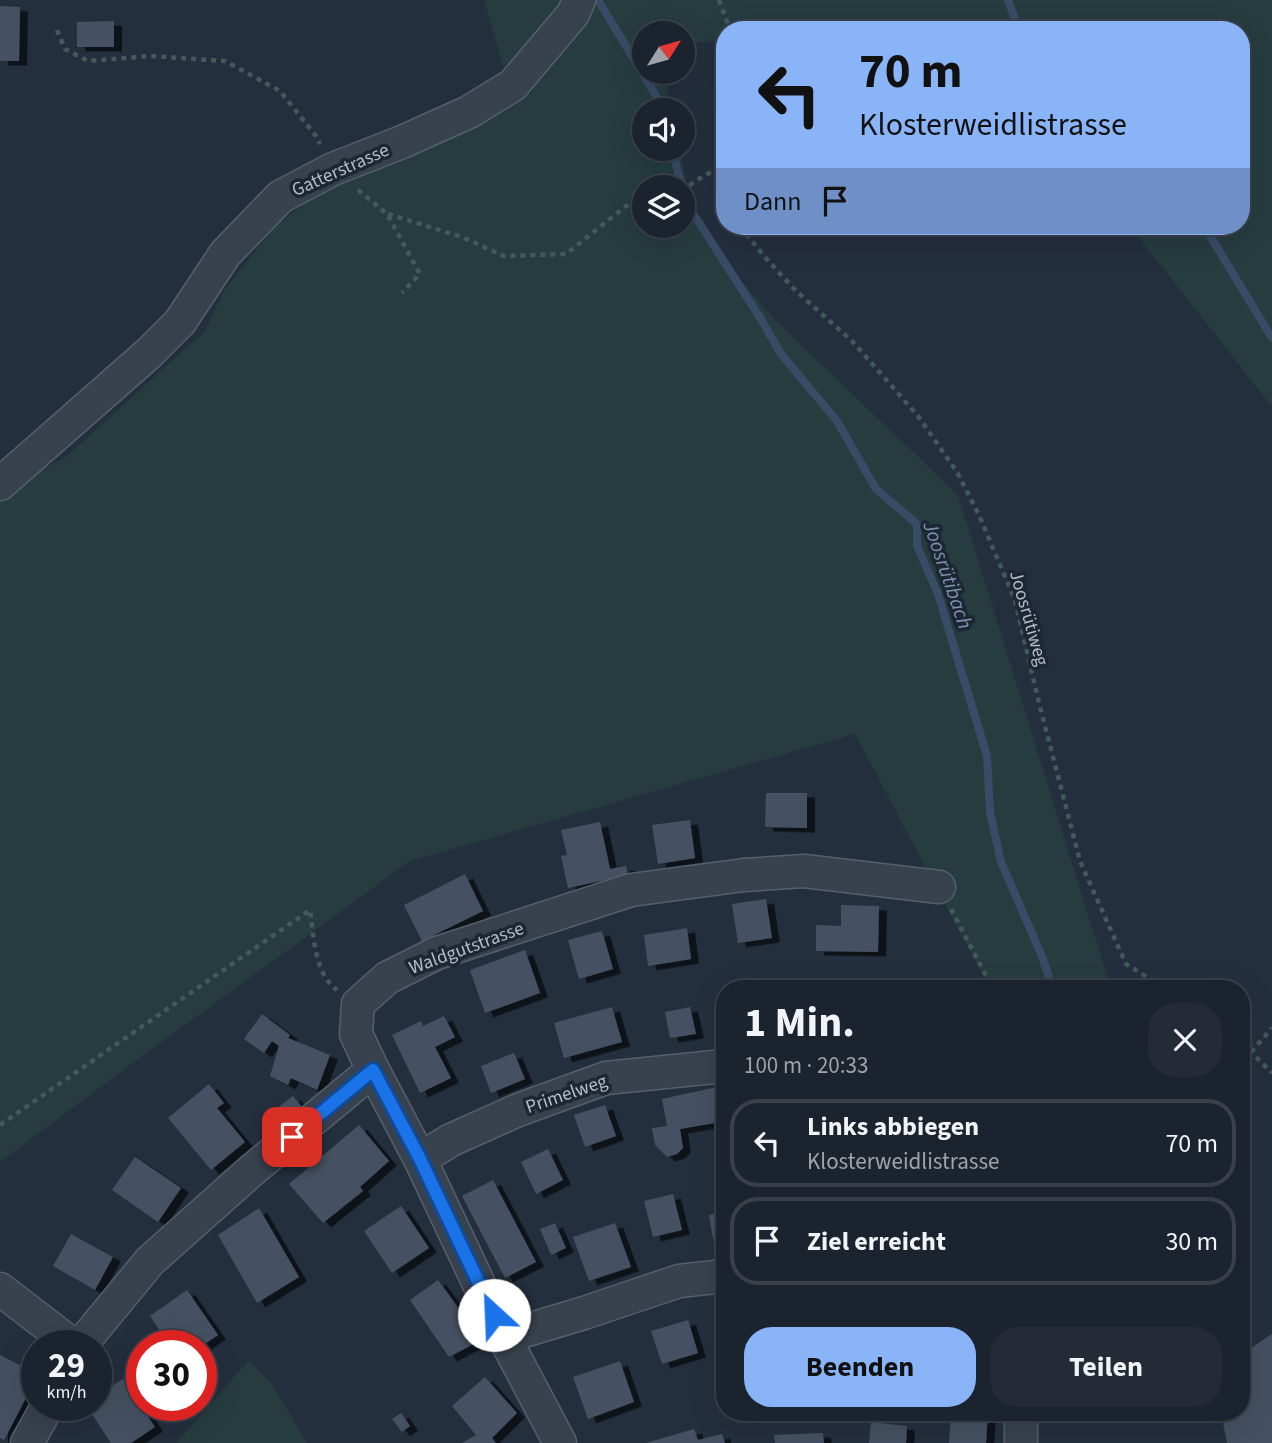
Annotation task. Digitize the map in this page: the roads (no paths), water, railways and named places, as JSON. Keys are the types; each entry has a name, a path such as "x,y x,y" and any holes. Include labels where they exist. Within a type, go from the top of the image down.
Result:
{"street":[{"name":"Gatterstrasse","path":"0,484 148,354 180,322 225,254 280,197 333,169 402,142 468,111 513,85 573,14 579,0"},
{"name":"Waldgutstrasse","path":"373,1070 356,1034 358,1004 387,978 437,953 631,890 744,875 804,871 939,887"},
{"name":"Primelweg","path":"420,1159 451,1140 518,1110 606,1077 716,1067"},
{"path":"91,1330 150,1261 251,1171 373,1070 420,1159 504,1337 560,1443"},
{"path":"504,1337 679,1281 716,1277"},
{"path":"0,1289 55,1330"},
{"path":"27,1443 39,1421"},
{"path":"1020,1421 1021,1443"}],"waterway":[{"name":"Joosrütibach","path":"598,0 657,98"},
{"path":"1008,0 1016,21"},
{"name":"Joosrütibach","path":"675,161 679,175"},
{"name":"Joosrütibach","path":"695,216 781,354 837,421 876,489 917,524 917,546 938,594 987,756 990,812 1001,862 1050,980"},
{"path":"1209,235 1272,338"}]}
